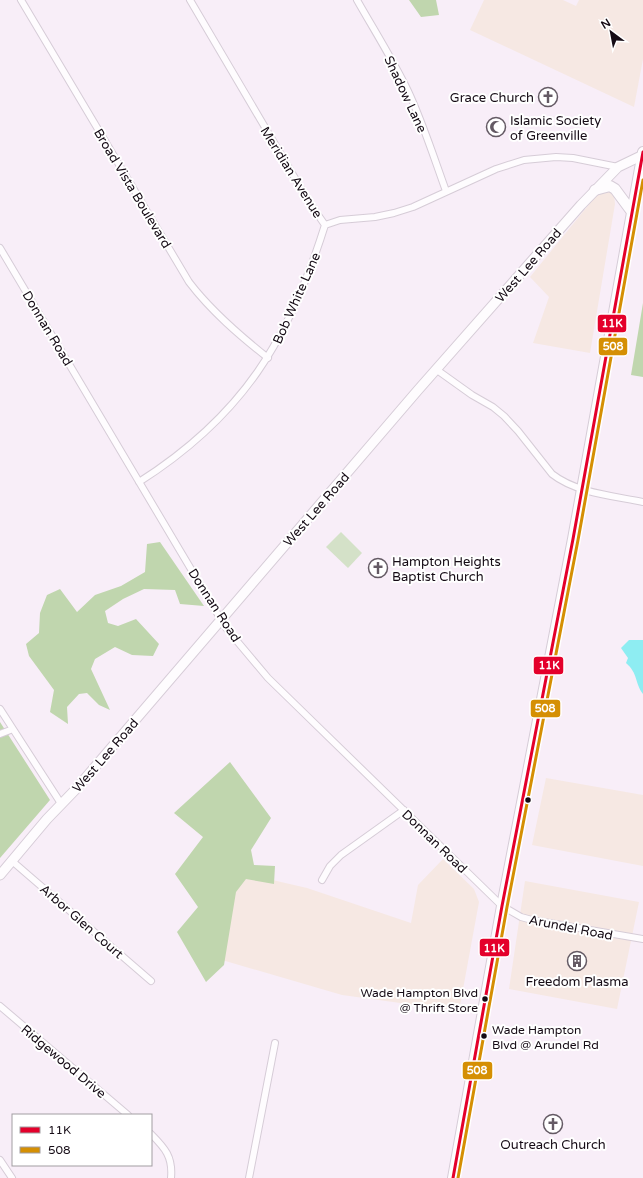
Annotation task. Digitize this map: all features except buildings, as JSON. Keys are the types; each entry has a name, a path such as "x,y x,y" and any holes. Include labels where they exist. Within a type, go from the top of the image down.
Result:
{"main road":[{"path":"453,1178 577,487 643,154"},
{"path":"595,190 610,186 616,189 632,212"}],"street":[{"name":"Broad Vista Boulevard","path":"21,0 189,282 212,310 268,358"},
{"name":"Meridian Avenue","path":"190,0 309,202 325,224 340,220 375,217 413,207 496,169 524,160 556,157 573,158 618,167"},
{"name":"Shadow Lane","path":"357,0 393,62 408,92 419,116 446,191"},
{"name":"West Lee Road","path":"0,875 526,267 595,190 618,167 643,154"},
{"name":"Bob White Lane","path":"139,482 177,456 210,429 241,395 268,358 288,323 320,243 325,224"},
{"name":"Donnan Road","path":"0,248 232,636 268,678 502,906"},
{"path":"437,370 504,416 518,431 552,474 564,482 577,487 643,502"},
{"path":"0,709 62,805"},
{"path":"0,734 13,728"},
{"path":"322,880 330,866 341,855 404,810"},
{"name":"Arbor Glen Court","path":"12,861 151,981"},
{"name":"Arundel Road","path":"502,906 532,920 643,939"},
{"name":"Ridgewood Drive","path":"0,1006 127,1114"},
{"path":"249,1178 275,1043"},
{"path":"152,1135 163,1146 168,1155 172,1168 171,1178"},
{"path":"0,1160 12,1178"}],"shaded area":[{"path":"484,0 563,0 576,6 579,0 643,0 643,59 634,107 470,30"},
{"path":"612,176 615,204 590,353 533,343 549,297 530,277"},
{"path":"546,778 643,795 643,866 532,845"},
{"path":"443,859 474,889 479,902 459,1011 342,995 222,960 238,872 307,888 411,923 418,885"},
{"path":"525,881 639,902 617,1009 509,989"}],"green space":[{"path":"409,0 436,0 439,15 421,17"},
{"path":"643,303 643,377 631,375"},
{"path":"341,532 362,553 348,568 326,547"},
{"path":"160,542 204,606 180,604 175,590 144,589 123,599 105,611 108,623 118,626 136,619 159,644 153,656 132,655 115,647 95,659 91,669 110,710 99,705 87,693 79,694 67,707 68,724 50,712 54,690 29,656 26,644 39,633 40,613 47,595 60,589 77,612 95,595 121,586 145,572 147,544"},
{"path":"0,722 50,800 0,858"},
{"path":"230,762 271,818 251,850 254,865 275,866 274,884 246,879 236,892 224,965 206,982 177,932 198,907 175,874 203,837 174,813"}],"water":[{"path":"629,640 643,640 643,694 633,671 626,663 628,658 621,648"}],"transit line":[{"name":"11K","path":"453,1178 502,906 573,539 643,152"},
{"name":"508","path":"458,1178 507,907 578,540 643,180"}],"place":[{"name":"Grace Church","path":"548,97"},
{"name":"Islamic Society of Greenville","path":"496,127"},
{"name":"Hampton Heights Baptist Church","path":"378,568"},
{"name":"Freedom Plasma","path":"577,961"},
{"name":"Wade Hampton Blvd @ Thrift Store","path":"485,999"},
{"name":"Wade Hampton Blvd @ Arundel Rd","path":"484,1036"},
{"name":"Outreach Church","path":"553,1124"}]}
